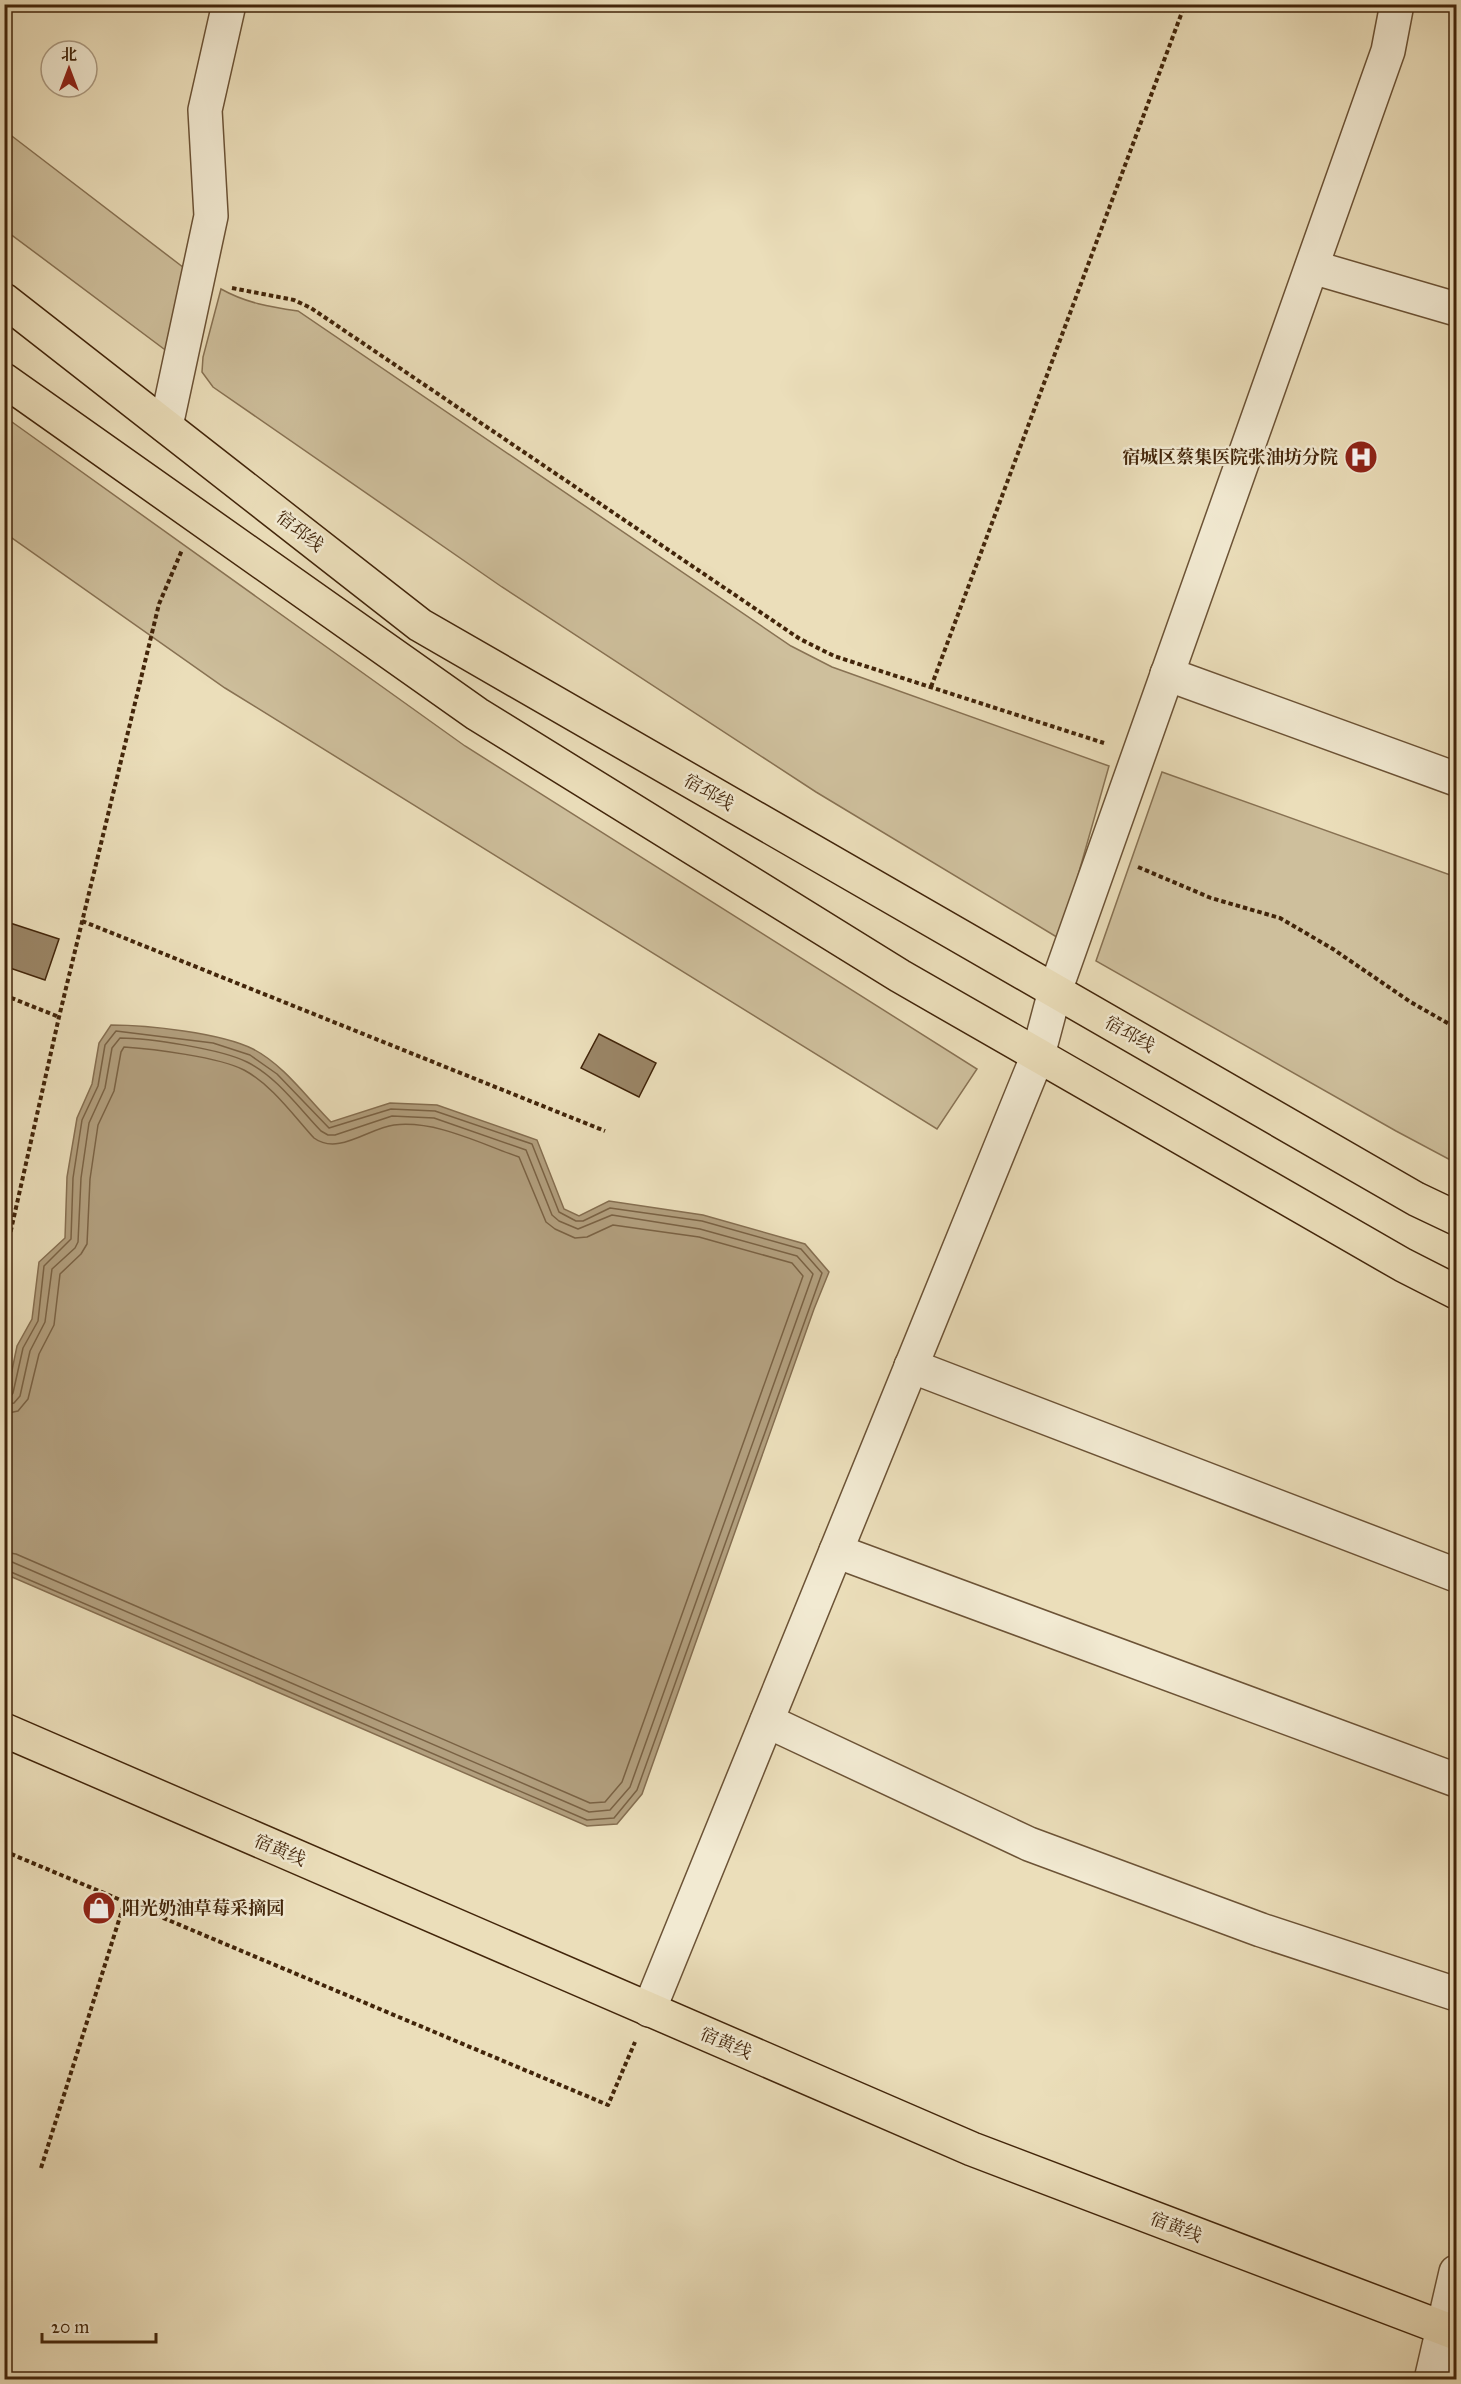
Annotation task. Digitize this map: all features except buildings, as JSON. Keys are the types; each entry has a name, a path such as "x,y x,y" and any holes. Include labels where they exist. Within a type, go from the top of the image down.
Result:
{"main road":[{"name":"宿邳线","path":"4,300 420,625 1406,1194 1456,1218"},
{"path":"4,380 477,714 900,976 1403,1265 1456,1293"},
{"name":"宿黄线","path":"4,1730 972,2149 1449,2330"}],"street":[{"path":"166,426 211,216 205,110 229,4"},
{"path":"649,2010 1038,1055 1055,991 1388,51 1397,4"},
{"path":"1312,267 1456,309"},
{"path":"1167,674 1456,779"},
{"path":"911,1366 1456,1575"},
{"path":"836,1551 1456,1780"},
{"path":"767,1721 1029,1844 1261,1930 1456,1994"},
{"path":"1431,2379 1449,2330 1456,2272"}],"path":[{"path":"931,687 1185,4"},
{"path":"199,272 238,291 294,300 311,308 800,639 834,656 1139,754"},
{"path":"4,1261 59,1017 159,604 196,516"},
{"path":"1104,853 1211,897 1280,918 1333,949 1375,979 1456,1028"},
{"path":"82,921 605,1131"},
{"path":"4,996 59,1017"},
{"path":"4,1851 608,2104 649,2010"},
{"path":"41,2169 124,1901"}],"shaded area":[{"path":"4,130 188,271 168,352 5,230"},
{"path":"221,289 258,304 298,311 791,646 832,667 1109,766 1060,939 816,792 502,587 213,387 202,372 203,357"},
{"path":"5,417 465,746 977,1069 937,1129 225,688 5,533"},
{"path":"1162,772 1456,877 1456,1163 1096,961"}],"water":[{"path":"111,1025 144,1026 204,1034 253,1049 285,1073 331,1122 390,1103 437,1105 537,1140 564,1209 579,1216 609,1201 703,1215 805,1244 829,1272 642,1794 617,1824 587,1826 5,1574 5,1404 17,1346 32,1319 39,1262 65,1238 67,1177 77,1118 92,1084 99,1043"}],"place":[{"name":"宿城区蔡集医院张油坊分院","path":"1361,457"},
{"name":"阳光奶油草莓采摘园","path":"99,1908"}]}
